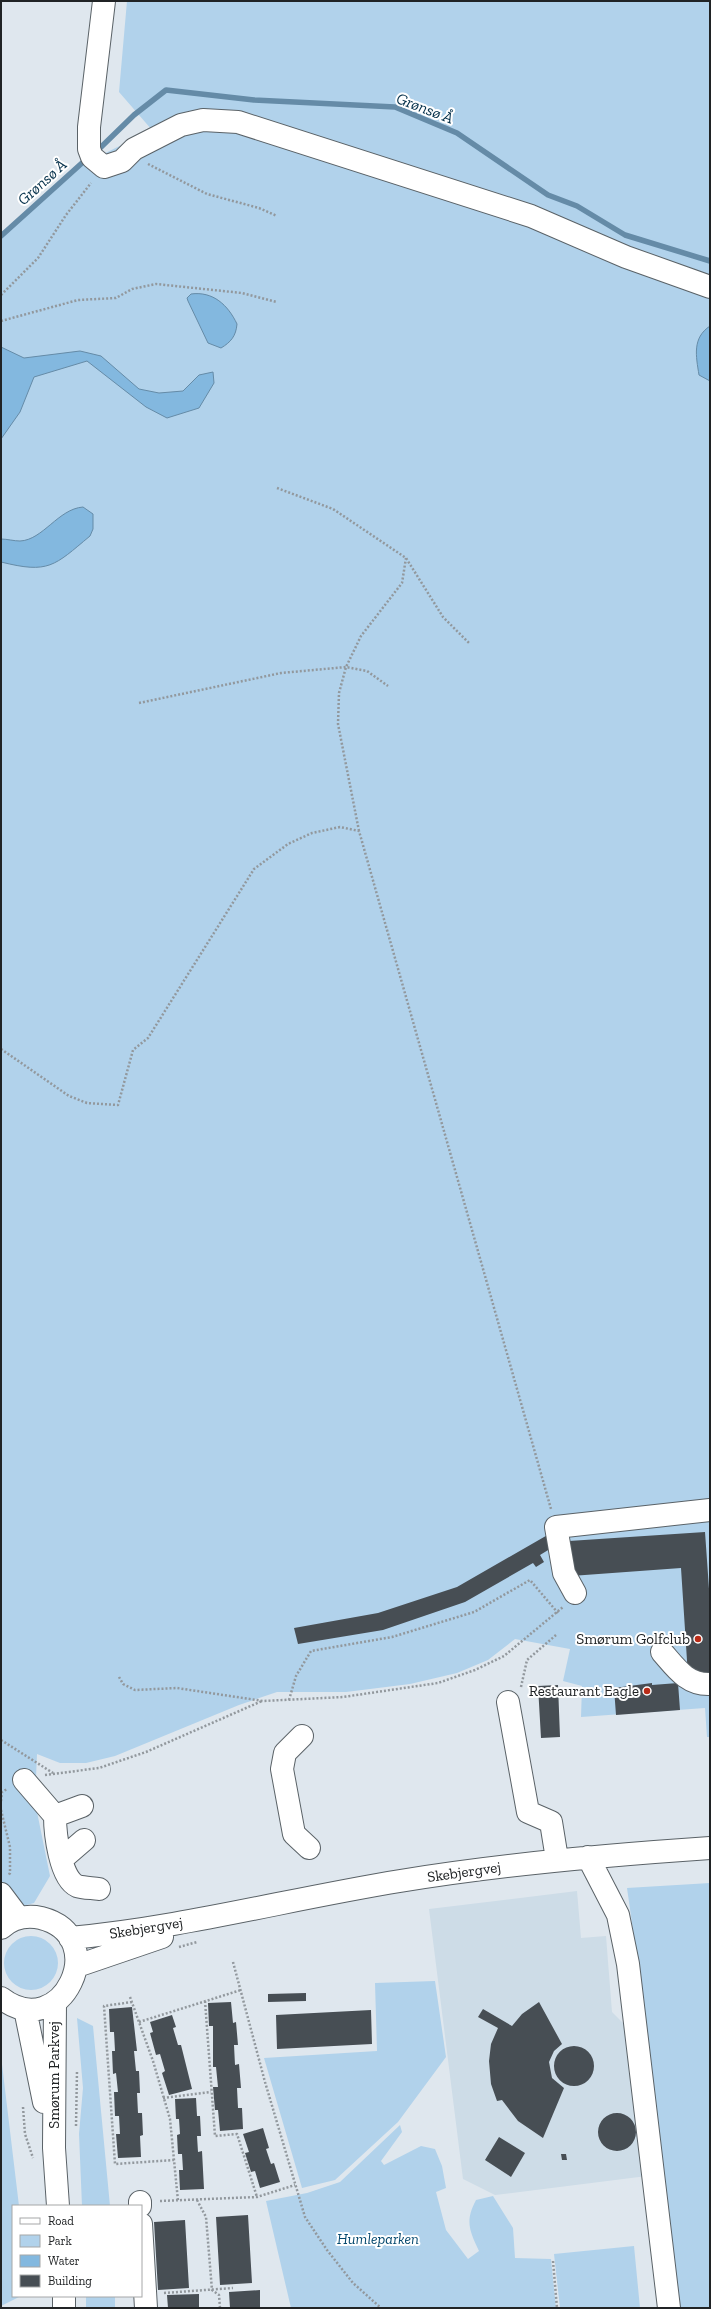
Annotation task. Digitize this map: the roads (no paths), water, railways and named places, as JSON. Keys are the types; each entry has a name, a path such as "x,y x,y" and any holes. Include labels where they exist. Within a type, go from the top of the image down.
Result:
{"street":[{"path":"104,1 89,127 89,149 92,157 113,164 134,149 181,125 203,120 238,122 531,216 626,257 710,287"},
{"path":"575,1593 564,1573 556,1527 710,1510"},
{"path":"662,1652 683,1678 703,1684 710,1684"},
{"path":"514,1696 528,1812 550,1822 558,1859"},
{"path":"302,1736 285,1753 282,1769 294,1834 309,1848"},
{"path":"24,1780 55,1816 55,1835 69,1879 77,1886 96,1885"},
{"path":"55,1816 82,1806"},
{"path":"62,1859 84,1840"},
{"name":"Skebjergvej","path":"70,1938 120,1933 222,1916 401,1880 558,1859 710,1848"},
{"path":"588,1857 618,1915 628,1964 669,2308"},
{"path":"1,1998 15,2006 25,2009 35,2009 55,2002 66,1993 73,1980 77,1966 75,1952 70,1938 60,1927 48,1920 33,1916 10,1923 4,1886"},
{"name":"Skebjergvej","path":"77,1966 222,1916"},
{"name":"Smørum Parkvej","path":"55,2002 54,2148 58,2205"},
{"name":"Smørum Parkvej","path":"25,2009 54,2148"},
{"path":"142,2243 145,2301"},
{"path":"64,2297 64,2308"}],"water":[{"path":"191,294 213,297 224,305 237,324 234,335 230,341 221,348 208,343 188,301 187,298"},
{"path":"710,326 710,381 699,375 696,354 700,336"},
{"path":"1,347 24,358 80,351 101,356 139,389 159,393 183,391 199,375 213,372 214,383 199,408 167,418 146,407 87,361 34,377 20,412 1,439"},
{"path":"83,507 93,514 93,529 90,536 59,561 41,567 17,566 1,562 1,539 20,541 36,536 66,513"}],"waterway":[{"name":"Grønsø Å","path":"98,150 134,115 166,90 254,100 395,107 457,133 548,195 577,206 625,235 710,261"},
{"name":"Grønsø Å","path":"1,236 82,163"}],"place":[{"name":"Smørum Golfclub","path":"698,1639"},
{"name":"Restaurant Eagle","path":"647,1691"}],"park label":[{"name":"Humleparken","path":"378,2239"}]}
